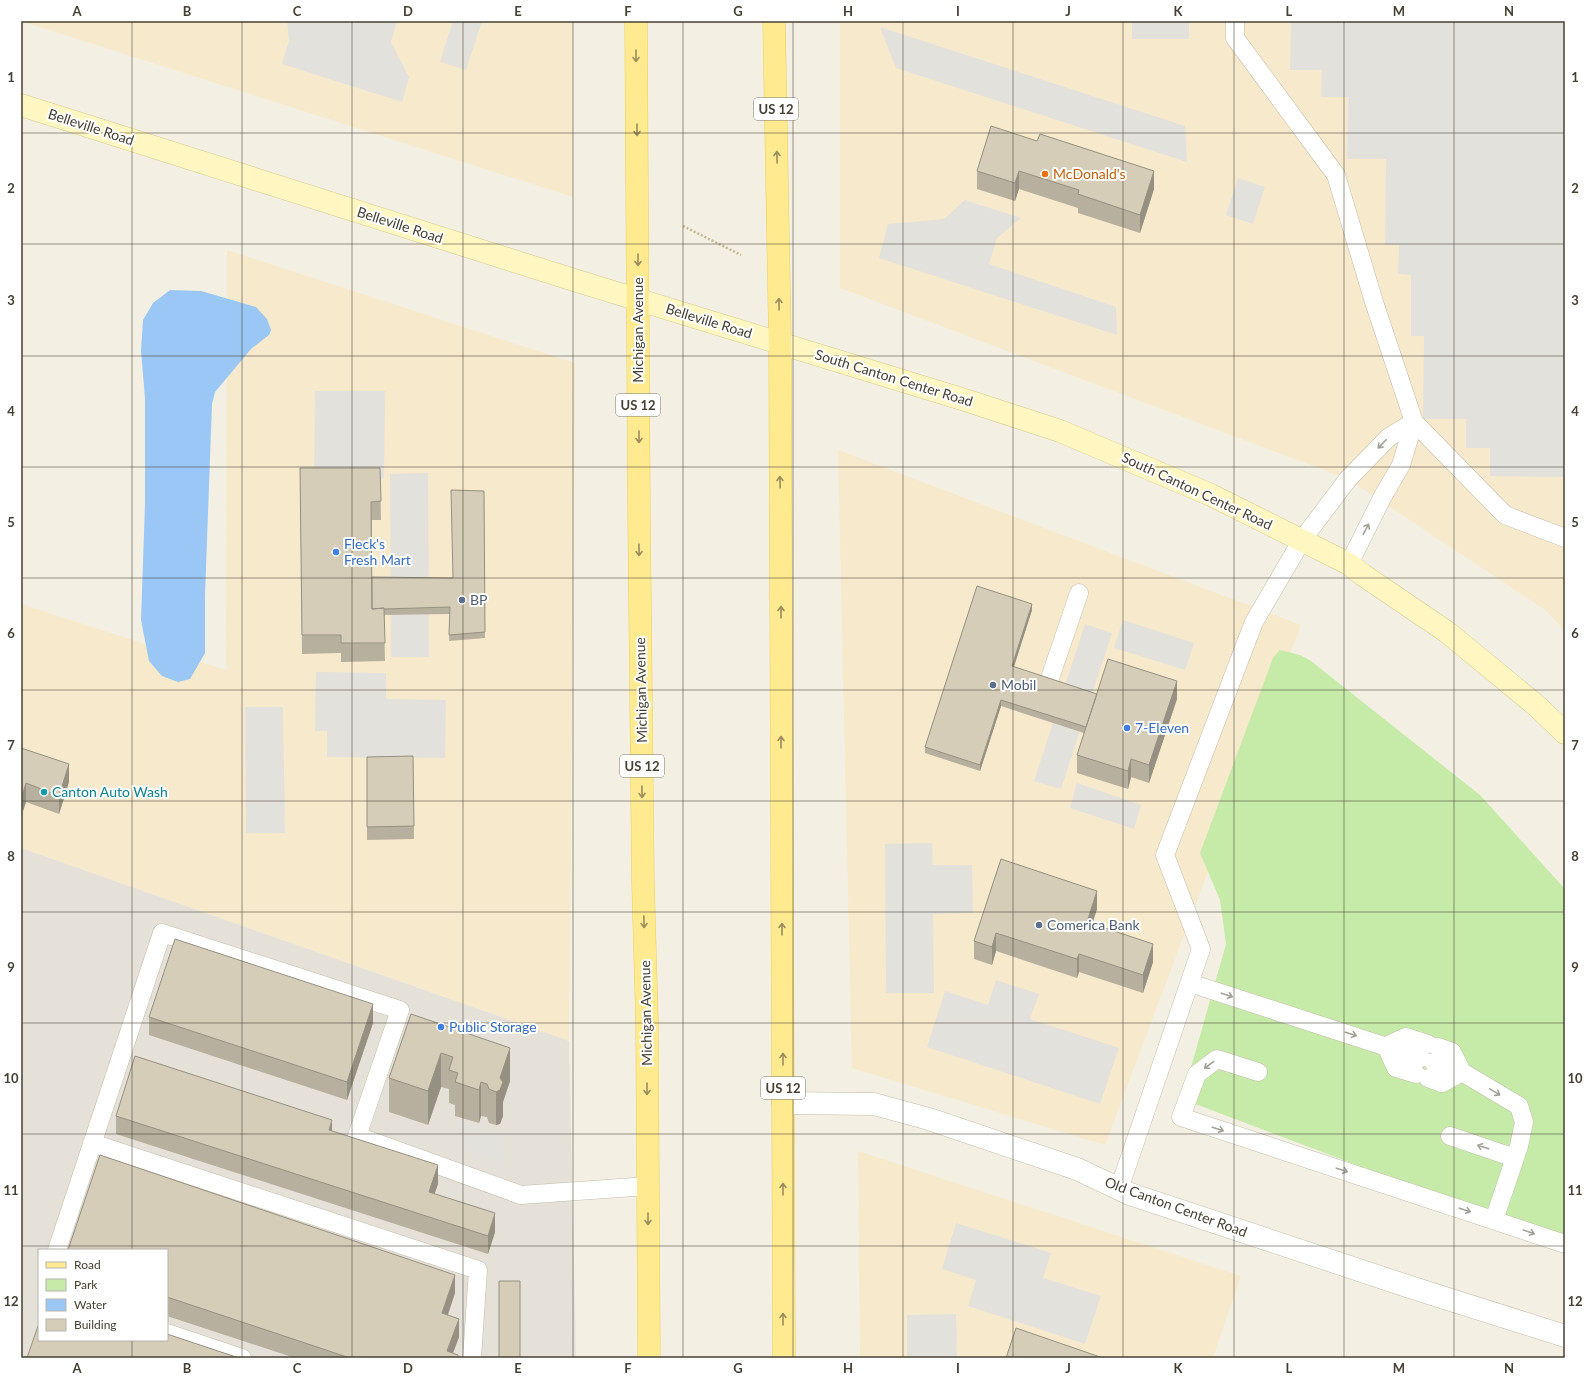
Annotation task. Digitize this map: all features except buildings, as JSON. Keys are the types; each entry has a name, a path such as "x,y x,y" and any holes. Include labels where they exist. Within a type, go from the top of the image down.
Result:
{"main road":[{"name":"Michigan Avenue","path":"636,21 640,621 643,883 647,1022 649,1358"},
{"name":"US 12","path":"774,21 780,343 784,1358"},
{"name":"Belleville Road","path":"21,105 638,300 780,343"},
{"name":"South Canton Center Road","path":"780,343 1060,431 1212,495 1349,564 1447,632 1538,707 1565,733"}],"street":[{"name":"Old Canton Center Road","path":"783,1103 874,1104 929,1120 1077,1169 1119,1189 1410,1287 1565,1336"}],"lane":[{"path":"1235,21 1235,38 1336,175 1374,302 1414,422 1505,514 1565,538"},
{"path":"1119,1189 1201,949 1165,855 1254,622 1302,540 1348,480 1389,437 1414,422"},
{"path":"1349,564 1383,496 1401,465 1414,422"},
{"path":"1048,684 1078,593"},
{"path":"57,1249 162,933 400,1010 357,1136 521,1195 648,1186"},
{"path":"1190,983 1386,1046 1406,1037 1427,1061"},
{"path":"1386,1046 1396,1068 1427,1061 1462,1072 1518,1106 1524,1122 1516,1158 1494,1220"},
{"path":"1258,1072 1217,1059 1197,1074 1181,1117 1565,1244"},
{"path":"1450,1136 1516,1158"},
{"path":"92,1144 478,1270 472,1358"},
{"path":"168,1333 242,1358"}],"path":[{"path":"683,226 741,255"}],"shaded area":[{"path":"21,21 573,21 573,197"},
{"path":"287,21 397,21 391,42 409,77 402,102 282,64 289,41"},
{"path":"453,21 482,21 466,70 440,62"},
{"path":"840,21 1565,21 1565,631 1545,610 1348,479 840,288"},
{"path":"1132,21 1189,21 1189,39 1132,39"},
{"path":"1291,21 1565,21 1565,477 1490,476 1490,448 1466,448 1466,419 1423,419 1424,336 1411,336 1411,275 1398,274 1399,245 1385,245 1386,159 1347,159 1348,97 1321,97 1322,70 1290,70"},
{"path":"880,27 1185,126 1187,162 896,68"},
{"path":"1238,178 1265,187 1253,224 1226,215"},
{"path":"965,200 1021,218 997,238 989,264 1116,307 1117,335 879,258 888,224 944,219"},
{"path":"227,250 575,363 569,1041 21,848 21,604 226,670"},
{"path":"315,391 385,391 384,479 314,479"},
{"path":"838,450 1301,625 1105,1145 852,1068"},
{"path":"428,473 429,657 391,657 390,474"},
{"path":"1123,620 1194,643 1185,670 1114,648"},
{"path":"1085,624 1112,633 1061,789 1034,781"},
{"path":"316,672 386,673 386,699 446,700 445,758 327,757 327,731 315,731"},
{"path":"245,707 283,707 285,833 246,833"},
{"path":"1077,783 1141,805 1134,829 1070,808"},
{"path":"932,843 933,865 972,865 973,913 933,914 934,993 886,993 885,844"},
{"path":"21,848 569,1041 576,1358 21,1358"},
{"path":"996,980 1039,994 1030,1019 1119,1048 1100,1104 927,1047 945,991 988,1005"},
{"path":"460,1121 501,1135 505,1165 467,1152"},
{"path":"858,1151 1241,1276 1213,1358 860,1358"},
{"path":"956,1223 1051,1253 1043,1278 1101,1296 1085,1344 968,1306 976,1280 942,1269"},
{"path":"956,1314 957,1358 907,1358 907,1315"}],"green space":[{"path":"1280,650 1300,655 1311,661 1480,795 1565,889 1565,1244 1182,1099 1226,944 1220,900 1200,853 1273,658"}],"water":[{"path":"170,290 201,291 256,307 267,319 271,330 269,335 251,349 215,392 212,404 205,595 205,653 190,679 178,682 162,676 149,661 141,620 145,504 145,398 141,351 143,320 153,303"}],"place":[{"name":"McDonald's","path":"1045,174"},
{"name":"Fleck's Fresh Mart","path":"336,552"},
{"name":"BP","path":"462,600"},
{"name":"Mobil","path":"993,685"},
{"name":"7-Eleven","path":"1127,728"},
{"name":"Canton Auto Wash","path":"44,792"},
{"name":"Comerica Bank","path":"1039,925"},
{"name":"Public Storage","path":"441,1027"}]}
